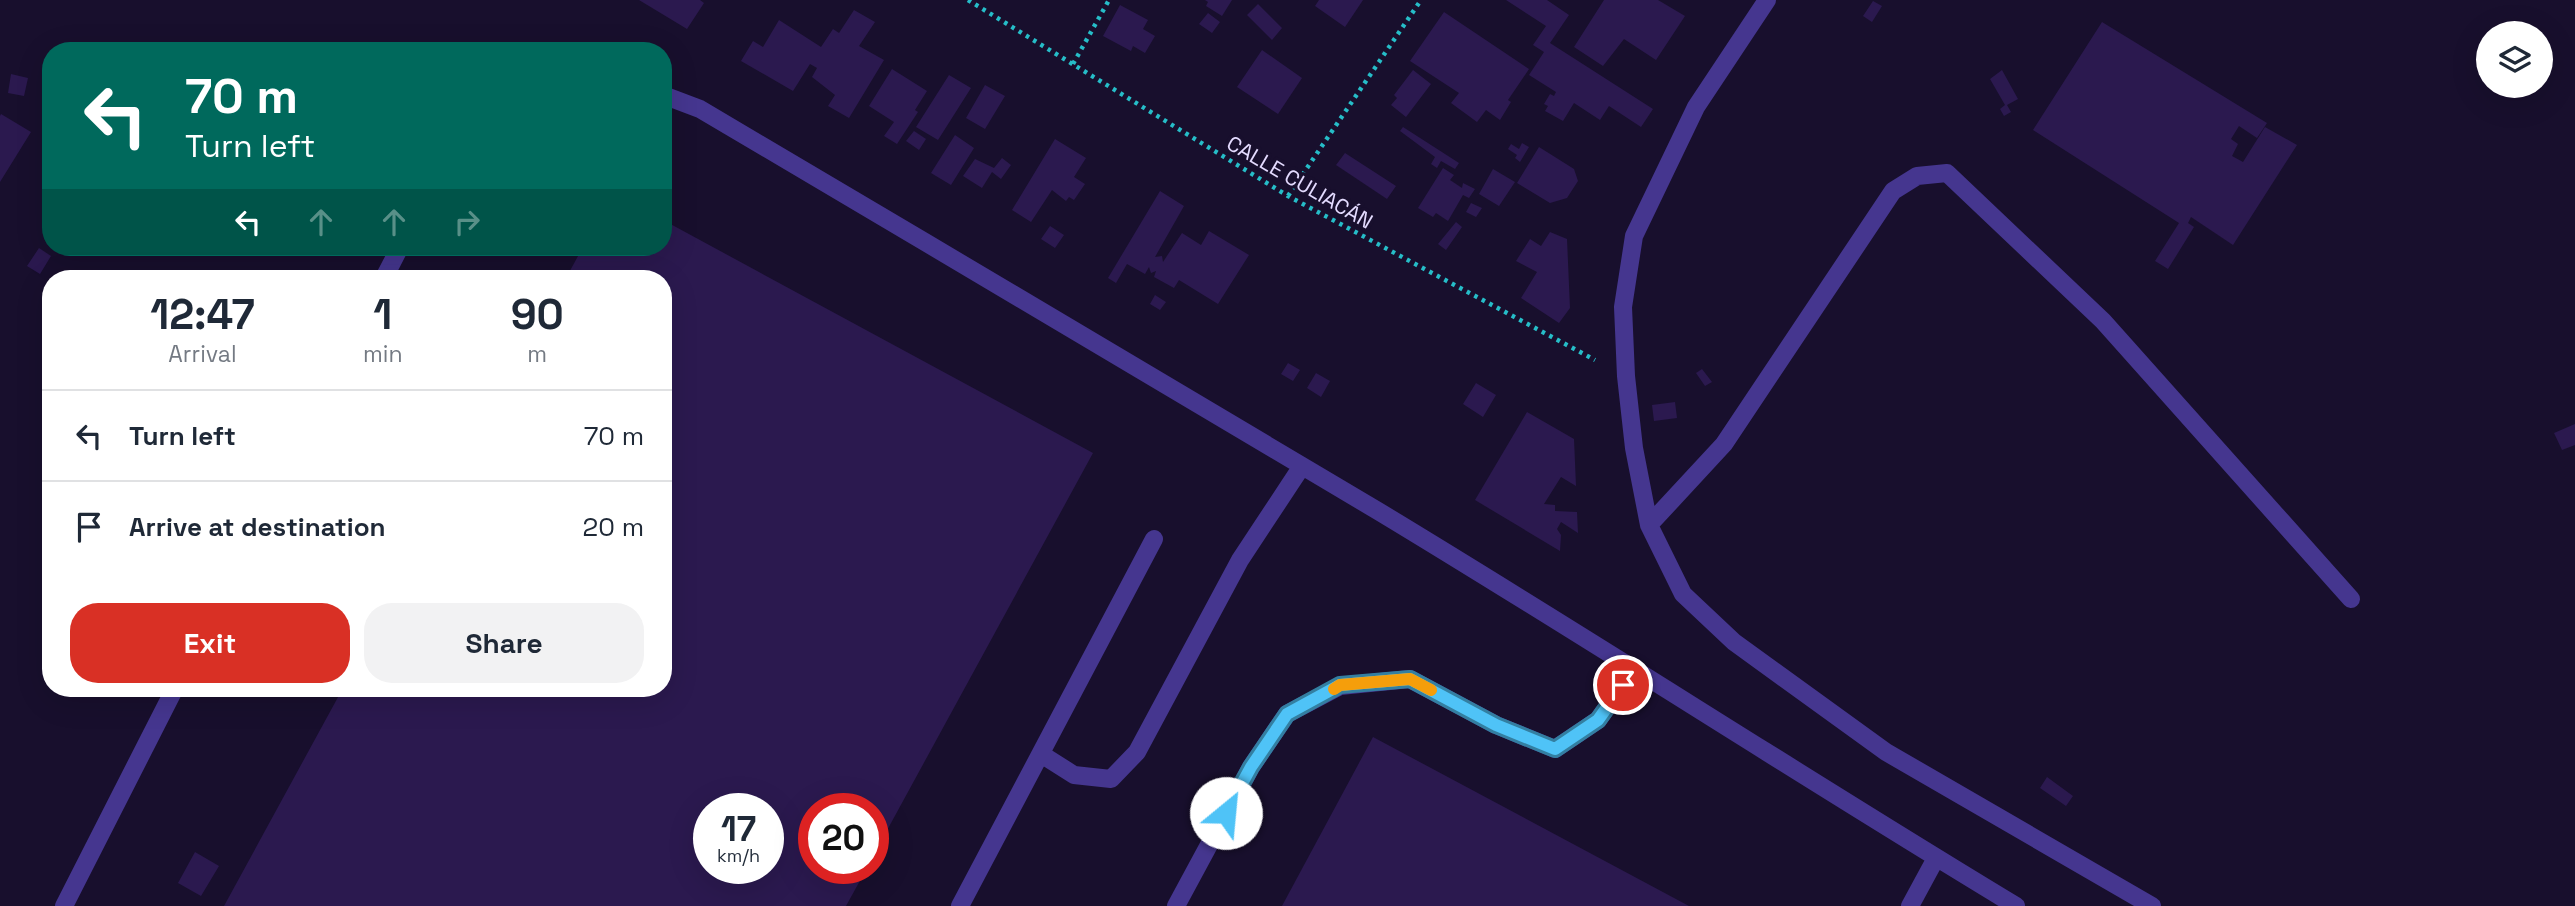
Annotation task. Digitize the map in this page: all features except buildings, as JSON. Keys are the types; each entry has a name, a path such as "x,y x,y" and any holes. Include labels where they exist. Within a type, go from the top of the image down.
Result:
{"street":[{"path":"1768,0 1696,107 1634,236 1623,307 1626,376 1634,448 1649,525 1683,594 1734,642 1886,752 2152,906"},
{"path":"672,98 700,109 1301,466 1635,668 1831,794 2016,906"},
{"path":"1649,525 1724,444 1893,191 1917,176 1947,173 2103,321 2350,599"},
{"path":"1041,754 1074,775 1111,779 1137,752 1240,560 1301,466"},
{"path":"960,906 1154,539"},
{"path":"1176,906 1251,767 1287,714 1340,685 1410,679 1496,725 1555,749 1598,720 1635,668"},
{"path":"64,906 170,697"},
{"path":"1910,906 1936,858"}],"path":[{"name":"CALLE CULIACÁN","path":"968,0 1288,195 1626,376"},
{"path":"1073,64 1109,0"},
{"path":"1288,195 1421,0"}],"slow traffic":[{"path":"1334,689 1340,685 1410,679 1431,690"}],"route":[{"path":"1226,813 1251,767 1287,714 1340,685 1410,679 1496,725 1555,749 1598,720 1623,685"}]}
